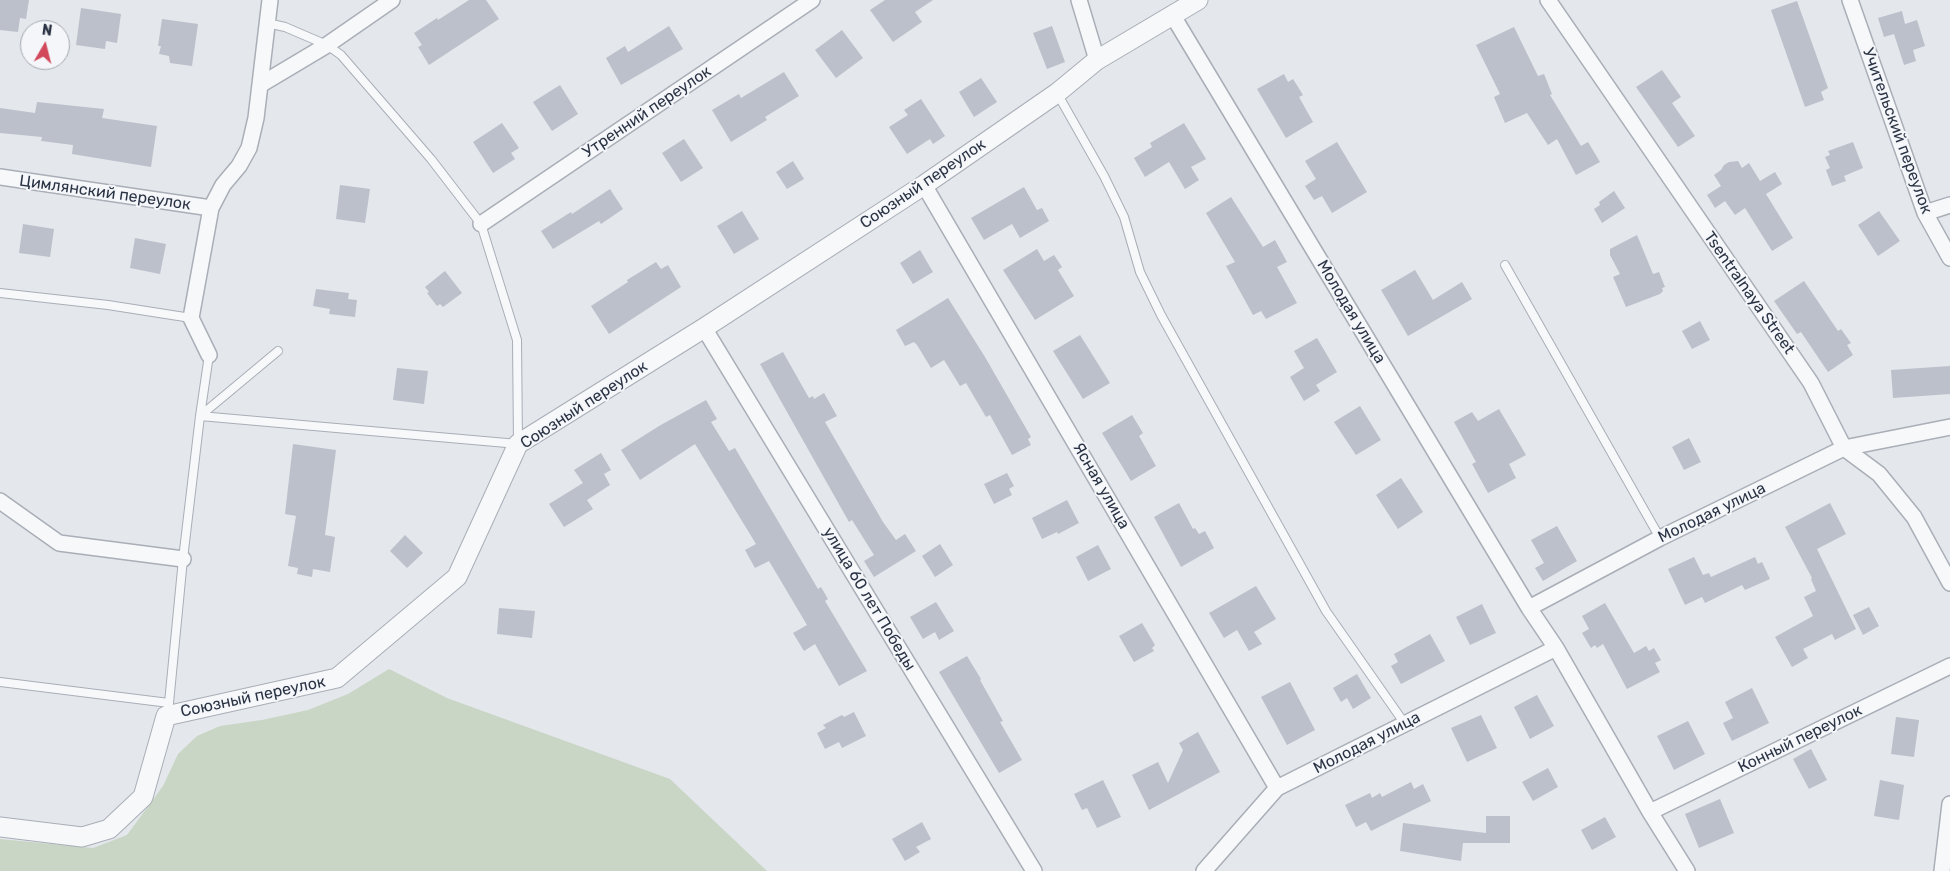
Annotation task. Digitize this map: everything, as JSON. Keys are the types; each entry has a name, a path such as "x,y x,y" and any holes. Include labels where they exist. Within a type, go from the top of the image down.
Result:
{"street":[{"path":"209,354 191,318 211,208 223,185 239,166 249,148 256,118 270,0"},
{"path":"260,85 327,45 392,0"},
{"name":"Утренний переулок","path":"481,224 812,0"},
{"path":"1079,0 1097,60"},
{"name":"Союзный переулок","path":"0,827 82,837 109,829 143,797 167,709 337,678 457,577 518,444 704,328 924,185 1057,94 1097,60 1198,0"},
{"name":"Tsentralnaya Street","path":"1548,0 1811,383 1844,448 1879,474 1914,517 1950,583"},
{"name":"Учительский переулок","path":"1850,0 1925,213 1950,258"},
{"name":"Молодая улица","path":"1173,16 1529,608 1556,648 1650,812 1687,871"},
{"name":"Цимлянский переулок","path":"0,177 211,208"},
{"name":"Ясная улица","path":"924,185 1277,788"},
{"path":"1925,213 1950,205"},
{"name":"улица 60 лет Победы","path":"704,328 1034,871"},
{"name":"Молодая улица","path":"1529,608 1660,538 1844,448 1950,427"},
{"path":"0,500 59,543 183,559"},
{"name":"Молодая улица","path":"1204,871 1277,788 1556,648"},
{"name":"Конный переулок","path":"1650,812 1950,666"},
{"path":"1942,871 1950,804"}],"lane":[{"path":"200,416 518,444 517,340 481,224 412,137 341,55 327,45 285,27 268,23"},
{"path":"1057,94 1104,176 1124,217 1140,272 1161,315 1326,611 1405,724"},
{"path":"1505,265 1660,538"},
{"path":"0,293 108,305 191,318"},
{"path":"200,416 278,351"},
{"path":"0,682 167,709 183,559 209,354"}],"green space":[{"path":"389,669 447,698 670,779 767,871 0,871 0,839 93,848 127,835 163,786 178,754 197,736 220,726 262,720 308,710 348,694"}],"building":[{"path":"0,0 29,0 26,19 20,18 18,32 0,30"},
{"path":"469,0 486,0 499,19 429,65 418,47 422,45 414,33"},
{"path":"885,0 933,0 915,12 922,22 893,42 870,10"},
{"path":"1797,1 1828,88 1821,92 1824,100 1805,107 1771,10"},
{"path":"81,8 121,14 117,43 106,41 105,49 76,45"},
{"path":"1902,11 1905,24 1917,20 1925,46 1913,50 1916,61 1904,65 1894,34 1884,37 1878,18"},
{"path":"162,19 198,24 192,66 170,63 169,56 159,54 161,46 158,46"},
{"path":"669,26 683,49 621,85 606,58 625,46 628,52"},
{"path":"1052,26 1065,62 1047,69 1033,33"},
{"path":"1514,27 1538,76 1544,74 1552,94 1550,95 1581,146 1588,142 1600,162 1576,175 1557,139 1548,145 1527,113 1505,123 1494,97 1500,94 1476,45"},
{"path":"842,30 863,58 836,78 815,50"},
{"path":"1662,70 1681,97 1672,103 1695,136 1678,147 1636,87"},
{"path":"784,72 799,96 765,117 767,120 731,142 712,110 739,94 741,98"},
{"path":"1284,74 1288,82 1293,79 1303,95 1299,97 1313,122 1286,138 1257,89"},
{"path":"981,78 997,102 974,117 959,92"},
{"path":"560,85 578,114 552,131 533,102"},
{"path":"921,99 945,136 933,144 930,139 907,154 889,127 908,115 904,110"},
{"path":"37,102 104,109 102,118 157,126 151,167 72,154 73,145 41,141 42,137 0,133 0,108 35,113"},
{"path":"502,123 519,148 511,153 515,159 493,173 473,142"},
{"path":"1184,123 1206,159 1191,167 1199,180 1185,189 1169,162 1145,177 1134,158 1152,147 1150,143"},
{"path":"684,139 703,168 681,182 662,153"},
{"path":"1337,142 1367,192 1332,213 1322,196 1314,200 1305,186 1316,179 1305,161"},
{"path":"1853,142 1863,168 1844,176 1846,181 1832,186 1826,170 1830,168 1825,157 1830,155 1828,151"},
{"path":"793,161 804,179 787,189 776,172"},
{"path":"1738,161 1742,168 1749,163 1760,181 1775,172 1782,184 1766,194 1793,238 1772,251 1745,208 1735,215 1725,201 1715,208 1707,195 1721,186 1714,175 1729,162"},
{"path":"340,185 370,189 365,223 336,219"},
{"path":"1024,187 1037,210 1042,208 1049,221 1020,238 1012,224 984,240 971,218"},
{"path":"610,189 623,209 601,224 599,221 553,249 541,231 571,212 572,214"},
{"path":"1614,191 1625,208 1602,223 1594,209 1600,205 1599,202"},
{"path":"1231,197 1263,247 1275,240 1287,262 1277,267 1297,303 1266,319 1261,311 1253,315 1226,266 1235,262 1206,213"},
{"path":"742,211 759,239 734,254 717,226"},
{"path":"1879,211 1900,241 1878,256 1858,225"},
{"path":"23,224 54,229 50,257 19,253"},
{"path":"1637,235 1653,274 1659,272 1665,287 1662,288 1663,291 1660,294 1626,307 1613,277 1620,274 1610,255 1610,249"},
{"path":"135,238 166,244 160,274 130,268"},
{"path":"1037,249 1044,261 1054,255 1062,267 1058,270 1074,296 1035,320 1003,270"},
{"path":"920,250 933,272 913,284 900,263"},
{"path":"656,262 661,269 668,265 681,287 609,334 591,306"},
{"path":"1415,270 1433,300 1462,282 1472,299 1408,336 1381,290"},
{"path":"445,271 462,293 443,307 440,304 437,306 427,293 429,292 425,287"},
{"path":"1804,281 1838,331 1841,329 1851,343 1847,345 1853,355 1828,372 1801,332 1797,334 1774,301"},
{"path":"316,289 349,293 348,299 357,300 355,317 329,314 330,309 313,306"},
{"path":"948,298 985,357 1031,437 1028,439 1031,445 1012,455 990,415 986,417 966,383 960,386 944,360 931,368 917,345 914,342 905,346 896,330"},
{"path":"1700,321 1710,340 1692,349 1682,331"},
{"path":"1080,335 1110,383 1083,399 1053,351"},
{"path":"1317,338 1337,372 1316,385 1320,391 1304,401 1290,377 1304,368 1294,351"},
{"path":"783,352 809,398 813,396 814,399 824,393 837,416 825,422 883,522 896,540 905,534 916,551 874,577 864,561 874,555 852,520 849,522 760,364"},
{"path":"1950,366 1950,394 1893,398 1891,370"},
{"path":"397,368 428,371 424,404 393,400"},
{"path":"706,400 717,419 711,422 729,451 735,448 818,589 821,587 828,599 825,601 867,671 839,686 815,644 804,651 793,633 807,625 769,561 755,568 745,550 756,544 695,444 640,480 621,450"},
{"path":"1360,406 1381,440 1356,455 1334,422"},
{"path":"1499,409 1526,455 1509,464 1516,478 1488,493 1472,464 1476,462 1454,422 1472,412 1478,421"},
{"path":"1132,415 1143,433 1139,436 1156,466 1131,481 1102,433"},
{"path":"1689,438 1701,462 1684,470 1672,447"},
{"path":"293,444 336,450 325,535 335,537 330,572 313,569 312,577 297,574 298,568 288,566 296,516 285,514"},
{"path":"601,453 611,470 604,474 610,485 587,500 593,509 564,527 549,504 583,483 574,470"},
{"path":"1007,473 1014,486 1009,489 1012,495 994,504 984,484"},
{"path":"1401,478 1423,512 1398,529 1376,495"},
{"path":"1067,500 1079,523 1058,534 1057,532 1042,539 1032,518"},
{"path":"1179,503 1193,529 1195,528 1199,534 1205,531 1214,548 1181,567 1154,517"},
{"path":"1830,503 1846,534 1817,549 1856,629 1835,640 1832,634 1803,649 1808,658 1792,667 1775,637 1813,616 1804,597 1816,591 1812,578 1785,527"},
{"path":"1557,526 1577,561 1543,581 1535,568 1544,563 1531,540"},
{"path":"405,535 423,553 407,568 390,551"},
{"path":"940,544 953,565 935,577 922,556"},
{"path":"1098,545 1111,569 1088,581 1076,557"},
{"path":"1694,557 1703,575 1709,573 1711,577 1755,557 1758,564 1762,562 1770,579 1745,590 1742,585 1705,603 1702,597 1685,605 1668,569"},
{"path":"1256,586 1276,619 1254,632 1262,644 1249,651 1237,630 1224,638 1209,613"},
{"path":"936,602 954,631 939,640 935,632 923,639 910,617"},
{"path":"1605,603 1634,653 1646,646 1649,651 1654,648 1661,660 1655,663 1660,672 1627,689 1603,644 1597,648 1595,645 1591,648 1582,633 1589,629 1582,616"},
{"path":"1482,604 1496,633 1470,645 1456,617"},
{"path":"1869,607 1879,626 1863,635 1853,615"},
{"path":"499,608 535,611 532,638 497,634"},
{"path":"1142,623 1155,645 1152,648 1154,651 1134,662 1119,636"},
{"path":"1430,634 1445,661 1401,684 1391,666 1398,662 1394,654"},
{"path":"967,656 1003,721 1000,722 1022,760 999,773 939,672"},
{"path":"1357,674 1371,698 1353,709 1347,698 1341,702 1333,688"},
{"path":"1290,682 1315,730 1287,745 1261,697"},
{"path":"1752,688 1769,723 1732,741 1723,723 1733,718 1725,702"},
{"path":"1537,695 1554,726 1530,739 1514,707"},
{"path":"854,712 866,736 842,748 839,742 825,749 817,733 826,728 823,725 842,715 844,717"},
{"path":"1481,715 1497,748 1467,762 1451,728"},
{"path":"1896,717 1919,720 1914,757 1891,754"},
{"path":"1688,721 1705,754 1674,770 1657,736"},
{"path":"1198,732 1220,772 1149,810 1132,775 1158,762 1168,783 1183,750 1179,743"},
{"path":"1811,749 1827,780 1809,789 1793,759"},
{"path":"1548,768 1558,787 1533,801 1522,782"},
{"path":"1103,780 1121,817 1097,828 1087,808 1082,810 1074,794"},
{"path":"1880,780 1904,785 1899,820 1874,816"},
{"path":"1411,782 1414,789 1423,784 1431,801 1371,831 1366,822 1356,827 1345,805 1370,793 1372,798 1380,793 1382,797"},
{"path":"1720,799 1734,833 1699,848 1685,814"},
{"path":"1486,816 1510,816 1510,843 1463,843 1461,861 1400,851 1403,823 1486,833"},
{"path":"1605,817 1616,837 1592,850 1581,830"},
{"path":"922,822 931,839 916,847 920,852 905,861 892,839"}]}
